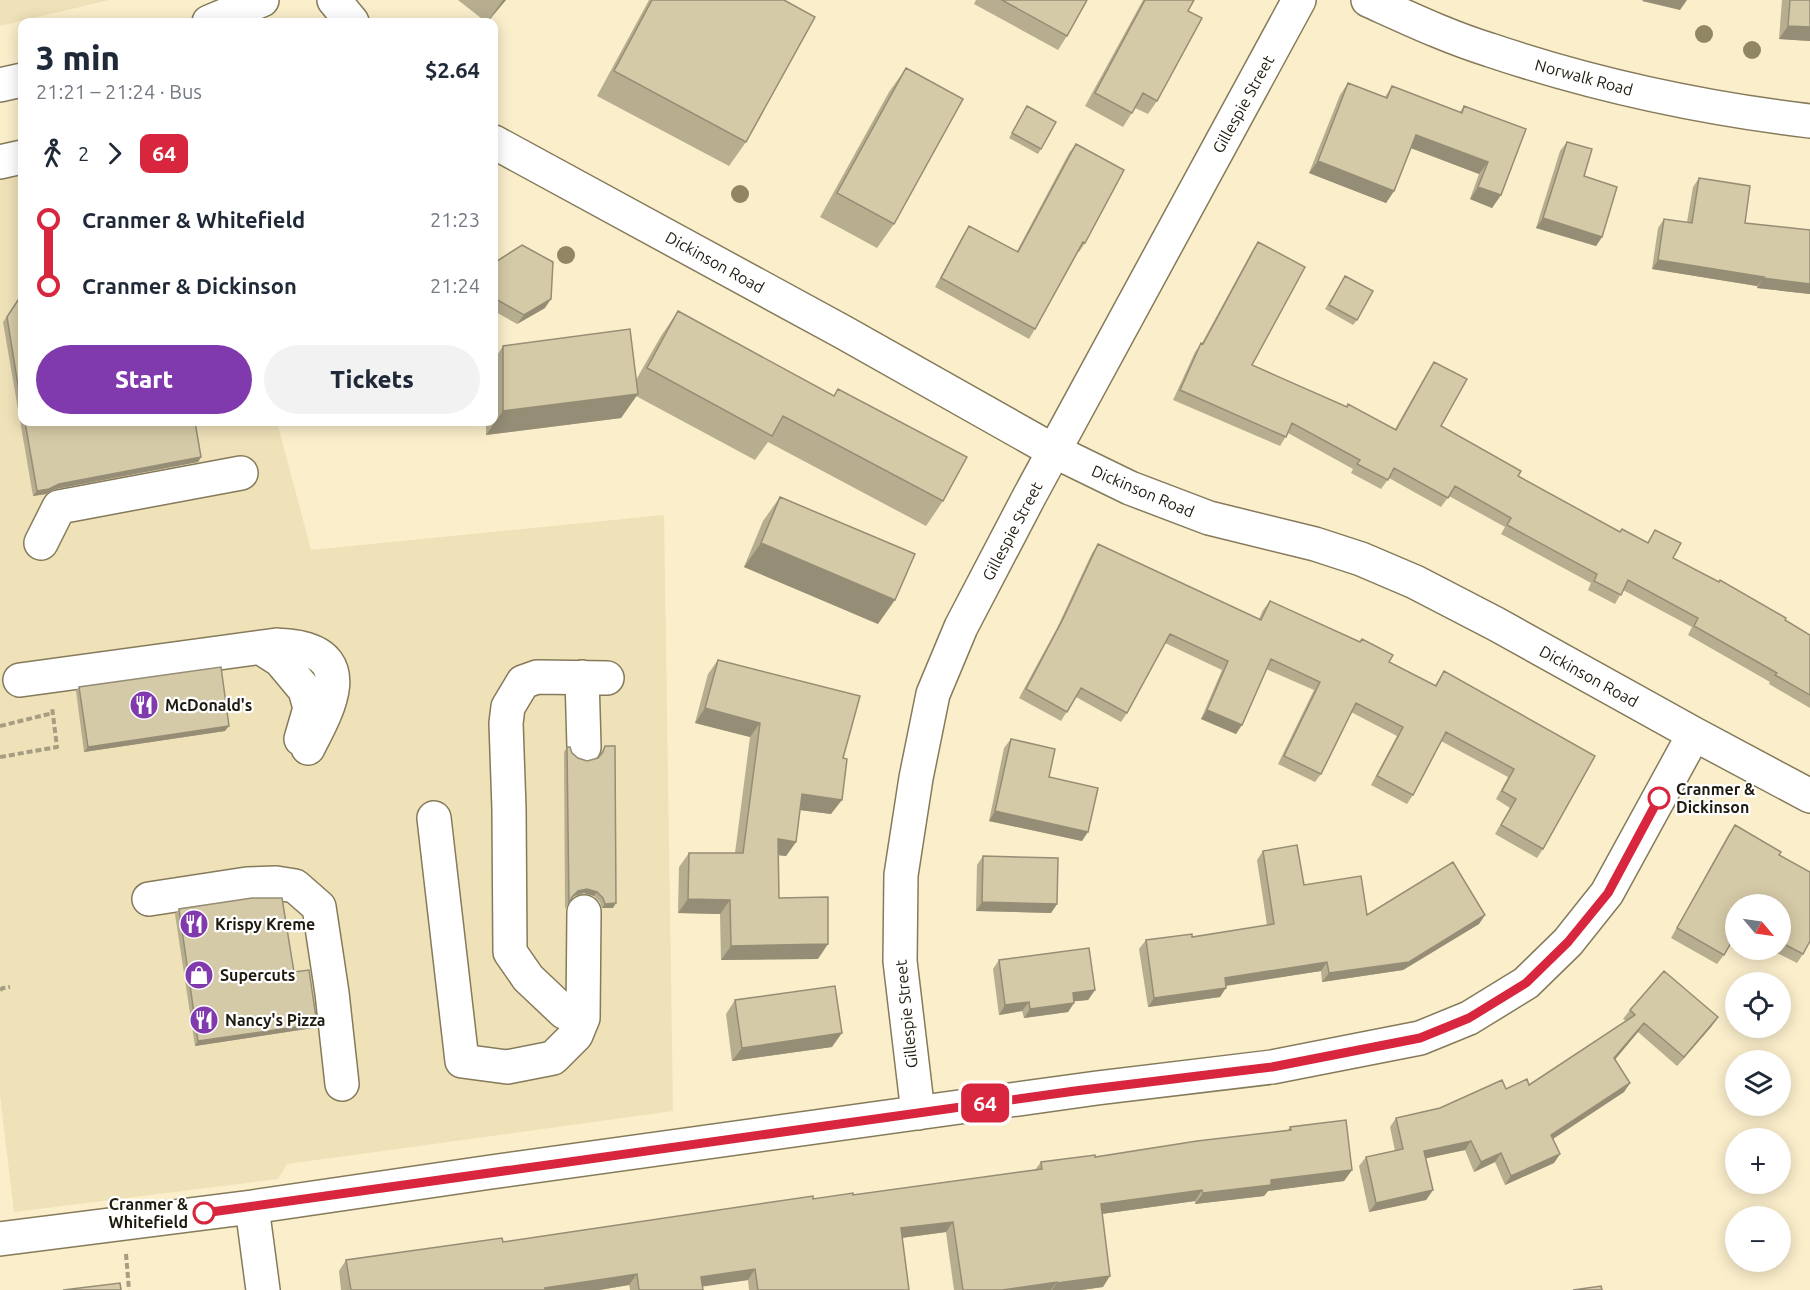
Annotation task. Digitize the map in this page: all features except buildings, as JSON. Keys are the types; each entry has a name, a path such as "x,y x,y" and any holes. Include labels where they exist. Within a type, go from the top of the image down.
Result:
{"street":[{"path":"219,18 262,0"},
{"path":"334,0 349,18"},
{"name":"Gillespie Street","path":"918,1113 900,961 901,875 916,778 933,694 961,627 1299,0"},
{"name":"Norwalk Road","path":"1368,0 1488,50 1578,77 1744,113 1810,121"},
{"path":"0,85 18,81"},
{"name":"Dickinson Road","path":"498,144 1054,451 1130,488 1209,518 1315,544 1361,559 1415,582 1810,796"},
{"path":"0,162 18,158"},
{"path":"41,543 59,507 241,473"},
{"path":"20,680 277,645 301,648 316,654 328,664 334,681 329,705 303,749"},
{"path":"579,1023 528,978 510,952 502,810 506,723 508,707 523,682 537,677 595,678 584,747"},
{"path":"0,1239 252,1207 1097,1088 1272,1067 1420,1038 1469,1018 1526,983 1568,942 1608,893 1694,734"},
{"path":"434,818 462,1061 579,1023"},
{"path":"149,899 247,884 276,883 295,886 319,908 332,993 342,1084"},
{"path":"579,1023 584,912"},
{"path":"252,1207 263,1290"}],"path":[{"path":"0,757 57,747 52,704"},
{"path":"0,726 52,713"},
{"path":"0,990 10,987"},
{"path":"125,1254 129,1290"}],"shaded area":[{"path":"0,0 109,0 34,18 18,18 18,22 0,26"},
{"path":"18,139 18,426 278,426 311,550 664,515 673,1111 287,1164 278,1179 14,1212 0,1095 0,143"}],"bus line":[{"name":"64","path":"204,1213 1075,1091 1272,1067 1420,1038 1469,1018 1526,983 1568,942 1608,893 1659,798"}],"place":[{"name":"McDonald's","path":"144,705"},
{"name":"Cranmer & Dickinson","path":"1659,798"},
{"name":"Krispy Kreme","path":"194,924"},
{"name":"Supercuts","path":"199,975"},
{"name":"Nancy's Pizza","path":"204,1020"},
{"name":"Cranmer & Whitefield","path":"204,1213"}]}
